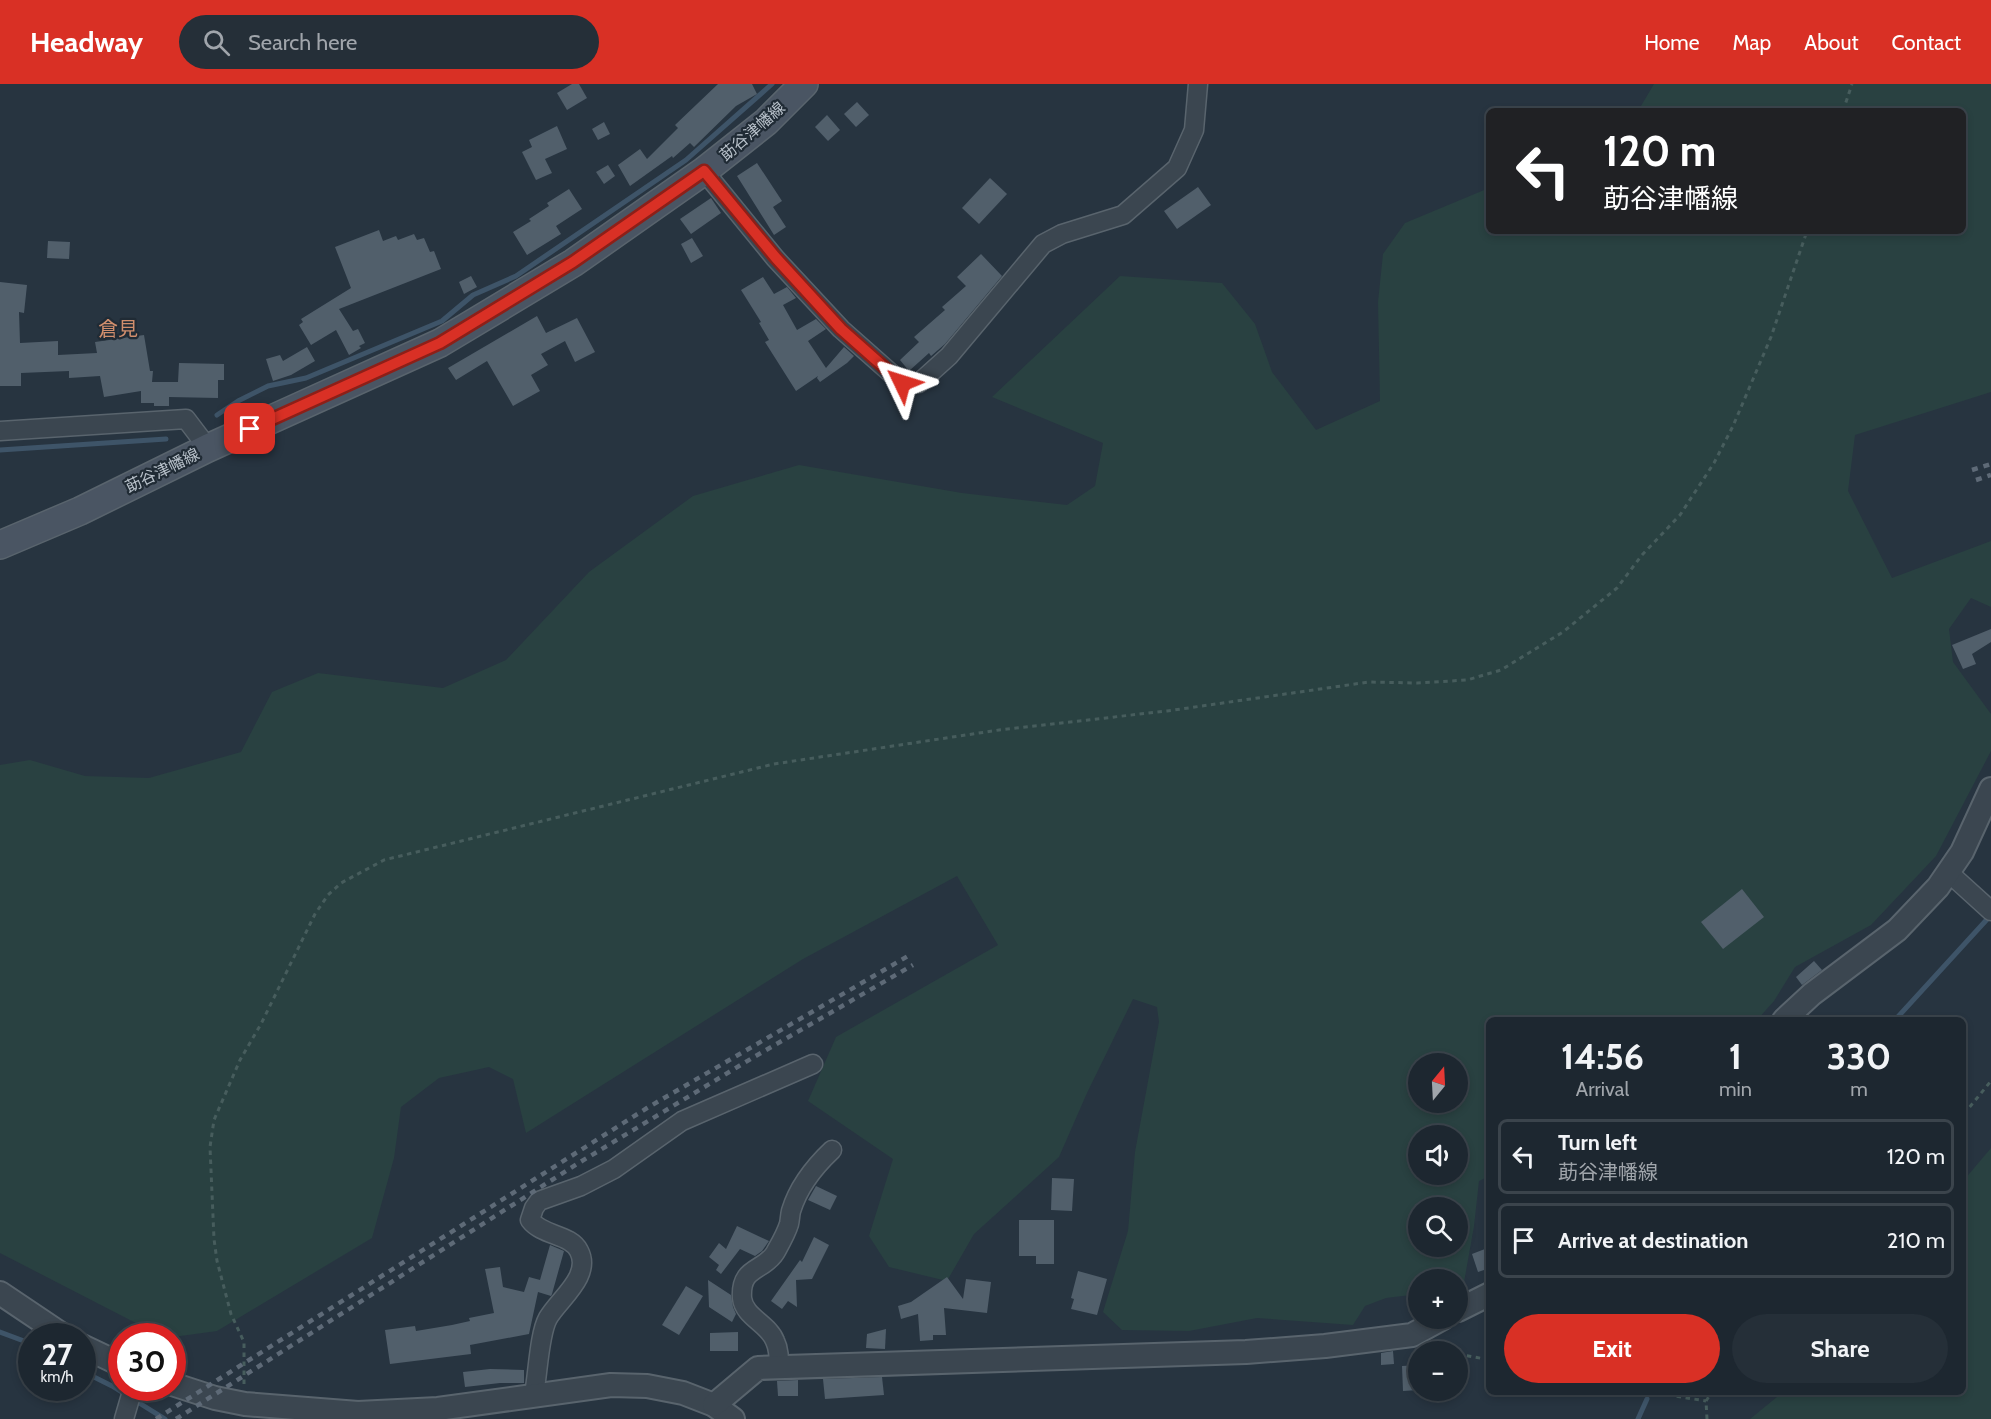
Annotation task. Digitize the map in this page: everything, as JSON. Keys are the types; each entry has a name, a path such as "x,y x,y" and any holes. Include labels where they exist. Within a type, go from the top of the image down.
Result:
{"main road":[{"name":"莇谷津幡線","path":"0,545 80,511 208,448 440,343 573,262 704,171 766,122 804,84"}],"street":[{"path":"704,171 776,258 841,329 902,383 919,382 949,356 1043,244 1062,234 1123,215 1177,168 1194,130 1198,84"},
{"path":"0,430 186,419 208,448"},
{"path":"1787,1017 1812,994 1897,930 1938,887 1962,852 1991,789"},
{"path":"1948,872 1988,909"},
{"path":"534,1394 542,1331 548,1317 579,1276 582,1264 581,1253 575,1245 535,1227 530,1220 539,1201 580,1186 614,1169 682,1121 813,1064"},
{"path":"779,1368 779,1352 775,1339 745,1308 742,1300 743,1286 747,1276 772,1257 784,1237 793,1206 806,1182 817,1163 832,1150"},
{"path":"0,1293 45,1323"},
{"path":"1468,1305 1486,1296"},
{"path":"714,1405 758,1368 1246,1352 1325,1346 1412,1335 1423,1329"},
{"path":"186,1389 245,1404 358,1413 438,1409 611,1385 647,1386 683,1393 714,1405 733,1419"}],"path":[{"path":"1844,108 1852,84"},
{"path":"245,1404 244,1342 231,1314 217,1261 214,1239 210,1146 214,1120 240,1060 261,1024 315,914 327,895 341,883 384,860 774,764 999,730 1167,711 1370,682 1417,683 1467,680 1501,670 1563,632 1617,588 1642,555 1680,515 1714,463 1732,426 1771,337 1806,234"},
{"path":"1966,1112 1991,1081"},
{"path":"1468,1356 1486,1359"},
{"path":"1669,1395 1706,1401"},
{"path":"1707,1419 1706,1401 1710,1395"}],"green space":[{"path":"1654,84 1991,84 1991,392 1855,435 1848,491 1892,578 1991,541 1991,607 1971,598 1949,629 1953,662 1991,714 1991,751 1936,856 1871,925 1795,967 1774,1001 1760,1017 1486,1017 1486,1178 1479,1181 1466,1269 1408,1269 1408,1295 1386,1298 1365,1306 1353,1325 1257,1318 1189,1331 1122,1330 1103,1312 1128,1231 1135,1152 1159,1022 1157,1007 1133,999 1059,1157 974,1234 947,1281 889,1267 869,1236 893,1159 808,1101 836,1037 998,945 957,876 803,959 526,1133 513,1079 489,1067 439,1078 401,1107 394,1158 372,1238 217,1331 186,1335 186,1323 136,1323 0,1253 0,765 30,760 85,776 149,778 241,752 272,692 318,673 443,688 506,660 589,572 693,496 799,465 962,493 1067,505 1095,486 1103,443 992,397 1120,276 1222,283 1255,324 1272,372 1316,430 1380,401 1378,302 1383,254 1405,223 1486,189 1486,234 1966,234 1966,108 1640,108"},
{"path":"1991,1148 1991,1419 1750,1419 1779,1395 1966,1395 1966,1178"}],"building":[{"path":"572,84 579,84 587,98 567,110 557,93"},
{"path":"718,84 752,84 757,94 736,106 694,147 690,143 673,158 672,156 630,186 618,165 640,149 647,159 678,128 675,125"},
{"path":"857,102 869,115 856,127 844,114"},
{"path":"827,115 840,130 828,141 815,127"},
{"path":"604,122 610,134 598,140 592,129"},
{"path":"557,126 567,149 545,159 552,173 536,180 522,152 532,147 529,140"},
{"path":"757,163 782,201 773,207 786,227 774,235 737,176"},
{"path":"608,165 615,176 604,184 596,172"},
{"path":"990,178 1007,194 979,224 962,208"},
{"path":"1198,187 1211,205 1177,229 1164,211"},
{"path":"569,189 582,209 556,226 561,234 527,255 513,232 549,206 547,203"},
{"path":"711,198 721,213 691,234 680,219"},
{"path":"379,230 383,241 396,236 398,240 414,234 417,240 424,238 430,252 434,251 441,269 339,309 353,331 358,329 365,343 359,346 361,348 349,355 336,330 311,345 299,325 303,322 301,319 351,288 335,247"},
{"path":"692,238 703,256 691,263 681,244"},
{"path":"48,241 70,242 69,259 47,258"},
{"path":"981,254 1002,276 945,344 931,356 929,353 909,371 900,360 919,342 914,337 945,310 942,307 966,286 957,277"},
{"path":"471,276 477,287 464,294 459,282"},
{"path":"763,277 774,294 787,287 796,298 783,305 797,330 816,319 826,329 808,341 826,368 844,347 854,356 820,382 818,376 796,391 765,342 769,340 759,323 761,322 741,290"},
{"path":"0,282 27,285 24,313 19,312 20,343 58,341 58,355 97,353 95,342 144,335 150,371 153,371 152,382 178,382 179,363 224,364 224,380 218,380 218,398 169,397 169,406 154,406 154,403 141,403 141,391 104,397 100,376 69,378 69,371 21,373 21,386 0,386"},
{"path":"537,316 546,333 577,318 595,352 575,362 565,341 541,354 548,365 531,375 540,391 513,406 487,361 456,380 448,368"},
{"path":"307,347 315,361 291,375 273,381 266,359 280,355 283,361"},
{"path":"1991,629 1991,642 1972,654 1976,664 1963,669 1952,645"},
{"path":"1742,889 1764,917 1723,949 1701,922"},
{"path":"1814,961 1822,970 1802,985 1796,977"},
{"path":"1052,1178 1074,1179 1072,1211 1051,1210"},
{"path":"816,1186 837,1196 830,1210 808,1200"},
{"path":"1019,1220 1054,1220 1054,1264 1036,1264 1036,1256 1019,1256"},
{"path":"737,1226 769,1241 755,1256 740,1249 721,1274 716,1270 719,1265 709,1257 719,1243 726,1249"},
{"path":"814,1237 829,1245 812,1279 796,1280 797,1307 788,1301 782,1309 771,1301 800,1260 802,1262"},
{"path":"550,1245 564,1251 551,1296 538,1292 529,1334 470,1345 471,1354 390,1364 385,1330 415,1326 416,1331 470,1321 469,1318 494,1313 485,1269 500,1267 503,1287 524,1292 529,1277 540,1280"},
{"path":"1486,1249 1486,1269 1478,1272 1472,1254"},
{"path":"1078,1271 1107,1279 1097,1315 1071,1309 1074,1299 1071,1298"},
{"path":"947,1277 963,1299 966,1279 991,1282 987,1313 944,1308 946,1335 933,1335 933,1340 920,1341 918,1314 901,1319 898,1306 911,1302"},
{"path":"708,1280 731,1295 736,1314 732,1322 709,1307"},
{"path":"686,1286 703,1296 679,1335 662,1325"},
{"path":"886,1329 885,1349 866,1348 867,1334"},
{"path":"738,1332 738,1351 710,1351 710,1333"},
{"path":"1393,1351 1394,1364 1381,1365 1381,1353"},
{"path":"1402,1366 1408,1366 1408,1391 1403,1391"},
{"path":"490,1369 524,1370 524,1383 465,1387 463,1372"},
{"path":"882,1377 884,1395 825,1399 823,1379"},
{"path":"798,1380 798,1396 778,1396 777,1381"}],"waterway":[{"path":"217,415 268,386 306,378 442,321 473,295 516,276 686,160 772,84"},
{"path":"0,450 166,439"},
{"path":"1898,1017 1991,915"},
{"path":"0,1332 18,1339"},
{"path":"96,1378 165,1419"},
{"path":"1638,1419 1647,1399"}],"railway":[{"path":"1972,470 1991,464"},
{"path":"1976,480 1991,475"},
{"path":"156,1419 647,1108 908,956"},
{"path":"176,1419 577,1164 754,1057 913,965"}],"district":[{"name":"倉見","path":"118,329"}],"route":[{"path":"250,429 440,343 573,262 704,171 776,258 841,329 902,383"}]}
